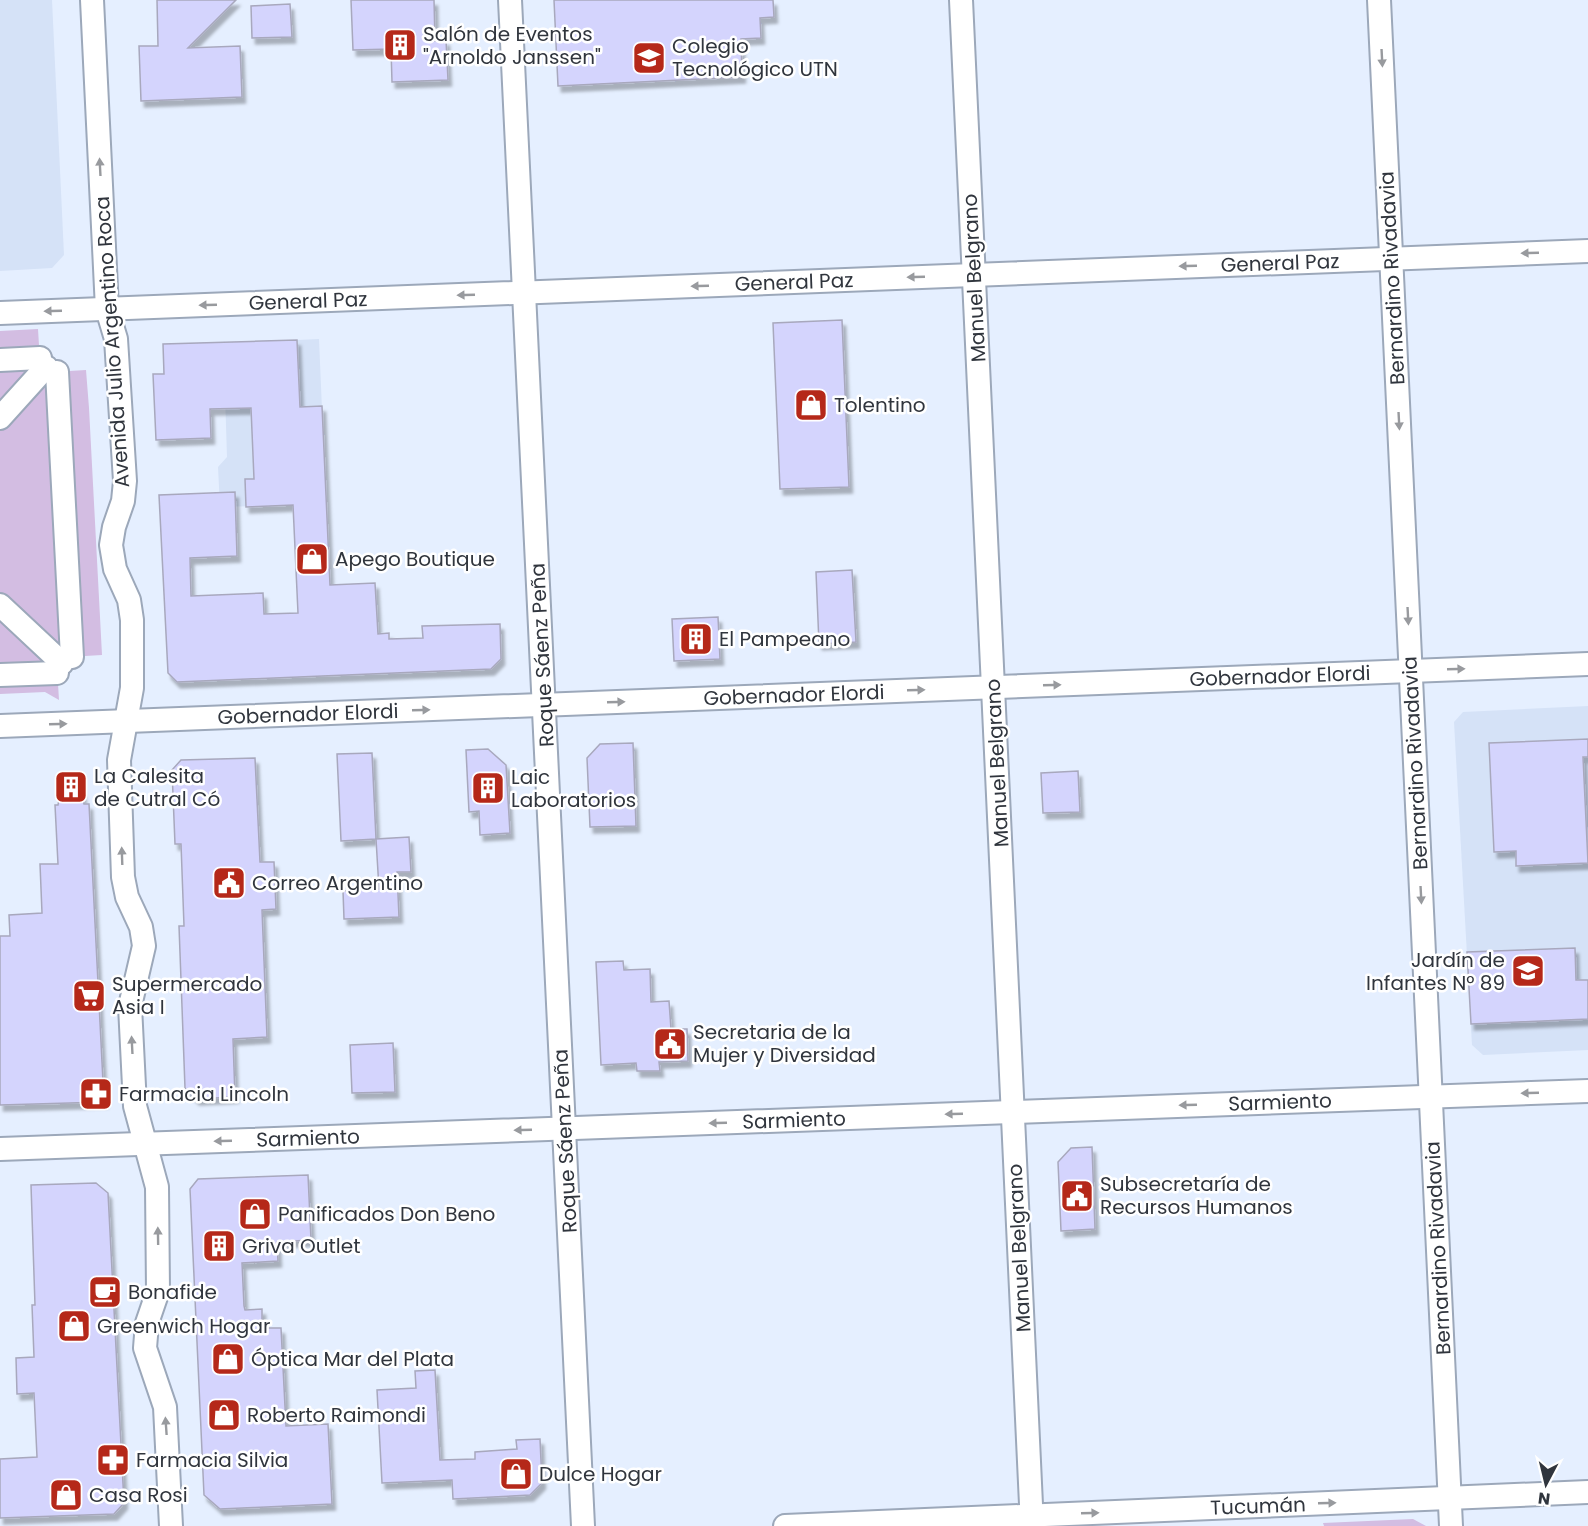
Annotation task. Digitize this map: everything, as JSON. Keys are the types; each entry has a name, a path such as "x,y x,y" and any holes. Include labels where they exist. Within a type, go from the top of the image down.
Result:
{"street":[{"name":"Avenida Julio Argentino Roca","path":"92,0 107,309 116,339 125,481 123,501 112,532 111,551 115,568 127,594 132,620 132,688 119,760 123,877 127,897 141,927 144,946 140,969 132,991 130,1017 135,1106 158,1187 158,1284 147,1323 145,1348 165,1407 171,1526"},
{"name":"Roque Sáenz Peña","path":"510,0 583,1526"},
{"name":"Manuel Belgrano","path":"961,0 1032,1521"},
{"name":"Bernardino Rivadavia","path":"1379,0 1451,1526"},
{"name":"General Paz","path":"0,313 1588,251"},
{"path":"0,360 48,366"},
{"path":"0,418 48,366"},
{"path":"48,366 64,664"},
{"path":"0,604 64,664"},
{"path":"0,675 64,664"},
{"name":"Gobernador Elordi","path":"0,726 1588,664"},
{"name":"Sarmiento","path":"0,1149 1588,1091"},
{"name":"Tucumán","path":"785,1526 1032,1521 1588,1492"}],"shaded area":[{"path":"0,0 52,0 64,255 52,268 0,271"},
{"path":"38,329 40,362 53,372 86,370 89,408 102,655 68,657 57,668 59,700 45,692 0,694 0,331"},
{"path":"319,339 326,504 220,507 218,467 227,457 225,394 299,391 297,340"},
{"path":"1588,706 1588,1050 1483,1055 1472,1045 1454,722 1463,712"},
{"path":"1413,1519 1426,1526 1324,1526 1323,1523"}],"building":[{"path":"157,0 236,0 188,48 240,46 242,97 141,101 139,46 158,46"},
{"name":"Salón de Eventos \"Arnoldo Janssen\"","path":"351,0 434,0 435,41 446,40 448,80 392,82 391,49 353,50"},
{"name":"Colegio Tecnológico UTN","path":"554,0 773,0 774,17 760,18 761,38 741,39 742,77 558,86"},
{"path":"290,4 292,37 252,38 251,6"},
{"name":"Tolentino","path":"842,320 849,487 780,489 773,323"},
{"path":"297,340 300,407 322,406 330,585 375,583 378,634 389,633 389,639 423,638 422,626 500,624 501,659 491,669 177,682 168,673 159,495 235,492 237,556 190,558 191,596 263,593 264,614 298,613 293,505 246,507 245,479 254,479 251,408 210,409 211,438 156,440 153,374 164,374 163,344"},
{"path":"852,570 856,642 819,644 816,572"},
{"name":"El Pampeano","path":"718,617 720,659 674,661 672,619"},
{"path":"1588,739 1588,757 1583,757 1588,863 1516,866 1516,851 1494,852 1489,743"},
{"path":"633,743 636,826 590,827 587,758 600,744"},
{"name":"Laic Laboratorios","path":"488,749 506,765 510,833 480,835 479,811 469,812 466,750"},
{"path":"372,753 376,839 341,841 337,754"},
{"path":"255,758 260,862 274,862 276,909 262,910 267,1037 233,1039 235,1097 196,1099 185,1088 179,926 184,926 181,844 175,844 172,770 181,760"},
{"path":"1078,771 1080,812 1043,813 1041,773"},
{"path":"71,777 80,782 84,804 89,804 104,1102 0,1105 0,936 10,936 9,915 42,913 40,864 58,864 55,805 58,805 62,781"},
{"path":"409,837 411,872 397,872 399,917 344,919 343,891 379,889 376,839"},
{"path":"1575,948 1576,980 1588,980 1588,1019 1471,1024 1467,952"},
{"name":"Secretaria de la Mujer y Diversidad","path":"623,961 624,970 650,969 651,1002 669,1001 671,1029 687,1029 688,1061 659,1062 660,1071 637,1071 636,1063 601,1065 596,962"},
{"path":"393,1043 395,1092 352,1093 350,1045"},
{"name":"Subsecretaría de Recursos Humanos","path":"1092,1147 1095,1229 1061,1231 1058,1162 1071,1148"},
{"path":"308,1175 311,1240 277,1242 278,1261 242,1263 244,1306 245,1310 262,1309 262,1328 281,1328 286,1426 328,1424 332,1504 220,1509 204,1495 190,1189 198,1179"},
{"path":"96,1183 108,1193 124,1503 114,1514 0,1518 0,1459 37,1457 34,1393 17,1394 16,1358 34,1357 32,1305 35,1305 31,1185"},
{"path":"435,1370 440,1460 475,1459 475,1452 517,1449 516,1440 540,1439 542,1483 530,1495 453,1499 452,1480 382,1483 377,1390 416,1388 415,1371"}],"place":[{"name":"Salón de Eventos \"Arnoldo Janssen\"","path":"400,45"},
{"name":"Colegio Tecnológico UTN","path":"649,58"},
{"name":"Tolentino","path":"811,405"},
{"name":"Apego Boutique","path":"312,559"},
{"name":"El Pampeano","path":"696,639"},
{"name":"La Calesita de Cutral Có","path":"71,787"},
{"name":"Laic Laboratorios","path":"488,788"},
{"name":"Correo Argentino","path":"229,883"},
{"name":"Jardín de Infantes N° 89","path":"1528,971"},
{"name":"Supermercado Asia I","path":"89,996"},
{"name":"Secretaria de la Mujer y Diversidad","path":"670,1044"},
{"name":"Farmacia Lincoln","path":"96,1094"},
{"name":"Subsecretaría de Recursos Humanos","path":"1077,1196"},
{"name":"Panificados Don Beno","path":"255,1214"},
{"name":"Griva Outlet","path":"219,1246"},
{"name":"Bonafide","path":"105,1292"},
{"name":"Greenwich Hogar","path":"74,1326"},
{"name":"Óptica Mar del Plata","path":"228,1359"},
{"name":"Roberto Raimondi","path":"224,1415"},
{"name":"Farmacia Silvia","path":"113,1460"},
{"name":"Dulce Hogar","path":"516,1474"},
{"name":"Casa Rosi","path":"66,1495"}]}
